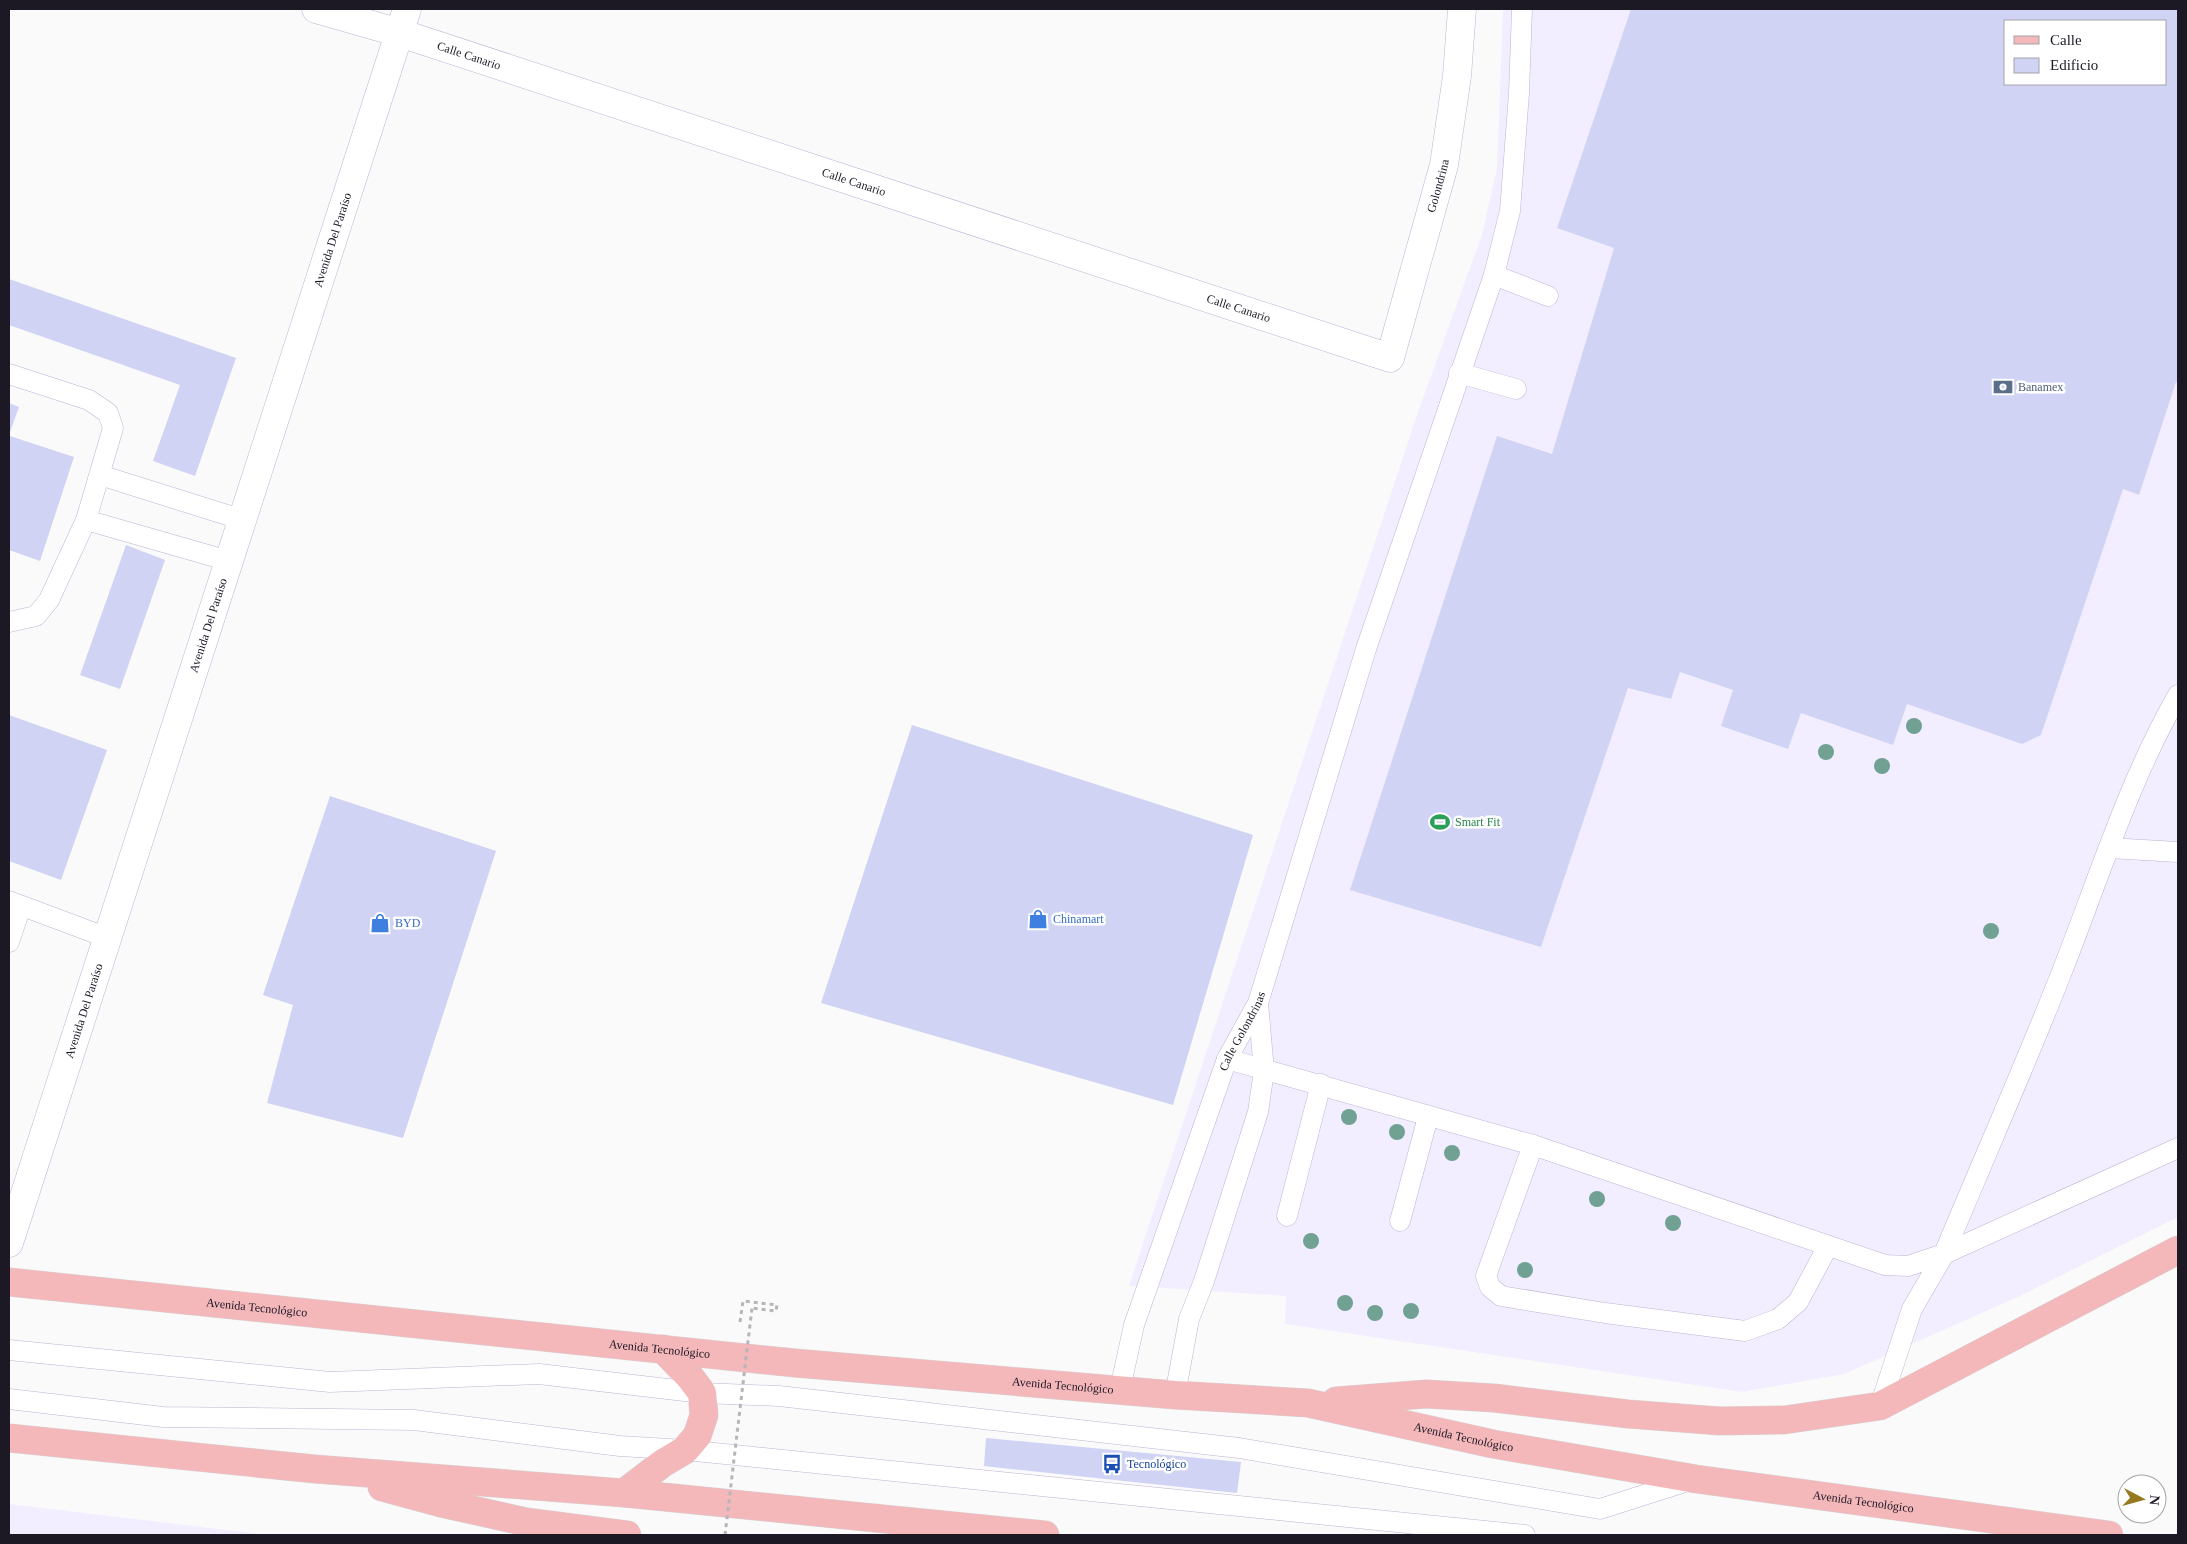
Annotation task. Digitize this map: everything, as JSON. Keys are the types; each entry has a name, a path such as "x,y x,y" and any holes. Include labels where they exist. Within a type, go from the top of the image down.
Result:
{"main road":[{"path":"1308,1404 1426,1394 1494,1398 1628,1414 1720,1421 1784,1420 1880,1406 2178,1250"},
{"name":"Avenida Tecnológico","path":"9,1282 796,1363 1176,1395 1308,1404 1493,1444 1696,1479 2109,1535"},
{"path":"624,1493 663,1463 685,1450 697,1436 704,1415 702,1393 690,1377 663,1349"},
{"path":"9,1438 315,1470 624,1493 930,1529 1046,1535"},
{"path":"315,1470 440,1503 526,1522 627,1535"}],"street":[{"name":"Calle Canario","path":"316,9 404,21 1390,358"},
{"name":"Golondrina","path":"1390,358 1444,165 1457,76 1462,9"},
{"name":"Avenida Del Paraíso","path":"9,1243 404,21"}],"lane":[{"path":"1258,1003 1366,650 1494,275 1510,211 1519,94 1522,9"},
{"path":"1494,275 1548,296"},
{"path":"1459,373 1516,388"},
{"path":"9,374 89,400 108,413 113,428 86,520 49,600 36,616 9,622"},
{"path":"100,475 243,520"},
{"path":"86,520 229,561"},
{"path":"1880,1406 1912,1309 1944,1254 2061,974 2109,848 2170,725 2178,695"},
{"path":"2109,848 2178,852"},
{"path":"9,942 15,903 108,938"},
{"name":"Calle Golondrinas","path":"1120,1390 1134,1325 1227,1059 1258,1003"},
{"name":"Calle Golondrinas","path":"1176,1395 1189,1318 1204,1280 1258,1112 1264,1071 1258,1003"},
{"path":"1227,1059 1264,1071 1321,1084 1428,1117 1533,1145 1886,1265 1908,1266 1944,1254 2178,1148"},
{"path":"1287,1216 1321,1084"},
{"path":"1400,1221 1428,1117"},
{"path":"1533,1145 1486,1276 1490,1287 1501,1296 1605,1313 1745,1331 1778,1319 1798,1302 1828,1246"},
{"path":"9,1350 330,1382 540,1374 702,1393 779,1396 1239,1448 1600,1509 1696,1479"},
{"path":"9,1399 163,1417 414,1420 620,1446 685,1450 1525,1535"}],"path":[{"path":"725,1535 752,1308 776,1311 777,1305 743,1301"}],"shaded area":[{"path":"1503,9 2178,9 2178,1217 2020,1296 1844,1374 1742,1392 1285,1324 1286,1296 1129,1286 1418,412 1482,235 1497,168"},
{"path":"9,1504 269,1535 9,1535"}],"building":[{"path":"1631,9 2178,9 2178,383 2176,382 2139,495 2123,489 2041,735 2022,744 1907,704 1893,745 1801,713 1788,749 1721,726 1733,690 1680,672 1671,699 1628,688 1541,947 1350,890 1497,436 1552,454 1614,248 1557,228"},
{"path":"9,279 236,358 195,476 153,461 180,385 9,325"},
{"path":"9,403 19,407 9,435"},
{"path":"10,436 74,457 40,561 9,550"},
{"path":"126,545 165,560 120,689 80,675"},
{"path":"9,715 107,750 61,880 9,861"},
{"name":"Chinamart","path":"912,725 1253,835 1173,1105 821,1003"},
{"name":"BYD","path":"330,796 496,851 403,1138 267,1103 293,1005 263,995"},
{"name":"Tecnológico","path":"986,1438 1241,1462 1237,1493 984,1466"}],"place":[{"name":"Banamex","path":"2003,387"},
{"name":"Smart Fit","path":"1440,822"},
{"name":"Chinamart","path":"1038,919"},
{"name":"BYD","path":"380,923"},
{"name":"Tecnológico","path":"1112,1464"}]}
